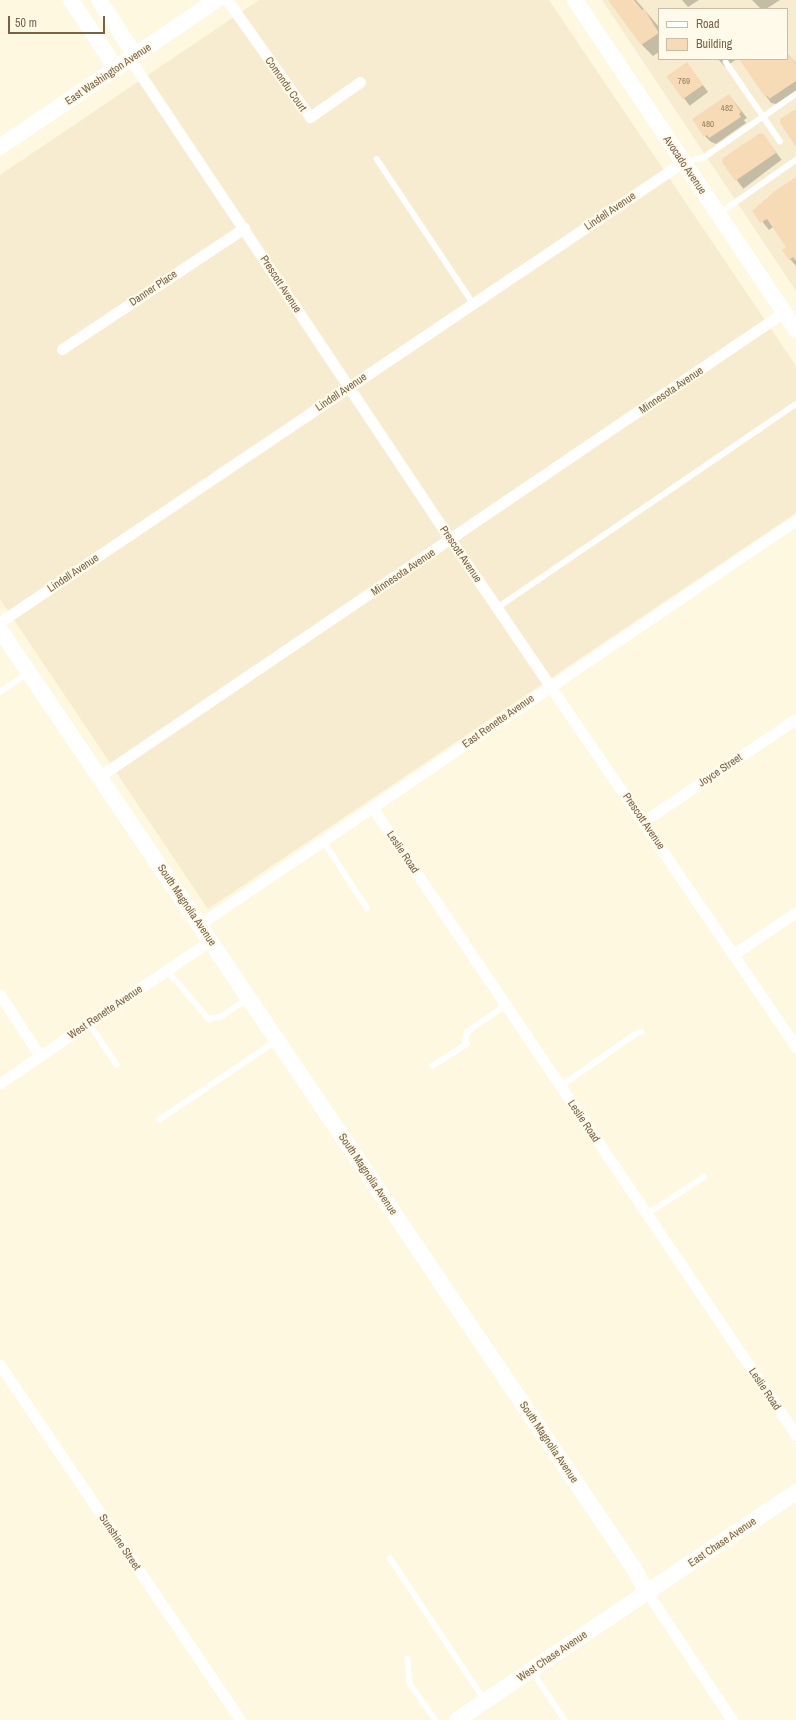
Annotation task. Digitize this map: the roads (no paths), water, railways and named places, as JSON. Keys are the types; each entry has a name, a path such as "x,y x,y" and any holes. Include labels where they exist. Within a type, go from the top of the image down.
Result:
{"main road":[{"path":"71,0 116,68"},
{"name":"Prescott Avenue","path":"99,0 133,57"},
{"name":"East Washington Avenue","path":"0,147 216,0"},
{"name":"Avocado Avenue","path":"574,0 796,330"},
{"name":"South Magnolia Avenue","path":"0,630 211,940 629,1561 648,1592"},
{"name":"East Chase Avenue","path":"648,1592 796,1492"},
{"name":"West Chase Avenue","path":"457,1720 648,1592"}],"street":[{"name":"Comondu Court","path":"227,0 310,117 360,82"},
{"name":"Prescott Avenue","path":"133,57 244,228 450,539 644,821 796,1046"},
{"name":"Lindell Avenue","path":"0,622 682,162"},
{"name":"Danner Place","path":"62,349 244,228"},
{"name":"Minnesota Avenue","path":"100,776 784,312"},
{"name":"East Renette Avenue","path":"200,924 550,685 796,520"},
{"name":"Joyce Street","path":"644,821 796,719"},
{"name":"Leslie Road","path":"372,807 796,1435"},
{"path":"734,954 796,912"},
{"name":"West Renette Avenue","path":"0,1083 211,940"},
{"path":"0,995 40,1056"},
{"name":"Sunshine Street","path":"0,1364 240,1720"},
{"name":"South Magnolia Avenue","path":"648,1592 732,1720"}],"lane":[{"path":"726,62 780,141"},
{"path":"682,162 703,158 796,94"},
{"path":"377,159 473,303"},
{"path":"718,214 796,160"},
{"path":"497,608 796,404"},
{"path":"0,692 28,672"},
{"path":"323,840 367,908"},
{"path":"167,970 209,1019 220,1017 250,998"},
{"path":"432,1066 467,1044 465,1041 467,1032 506,1005"},
{"path":"89,1023 117,1064"},
{"path":"561,1086 634,1035 641,1032"},
{"path":"159,1120 278,1040"},
{"path":"647,1214 704,1177"},
{"path":"390,1558 486,1701"},
{"path":"408,1659 410,1684 436,1720"},
{"path":"532,1670 565,1720"}]}
